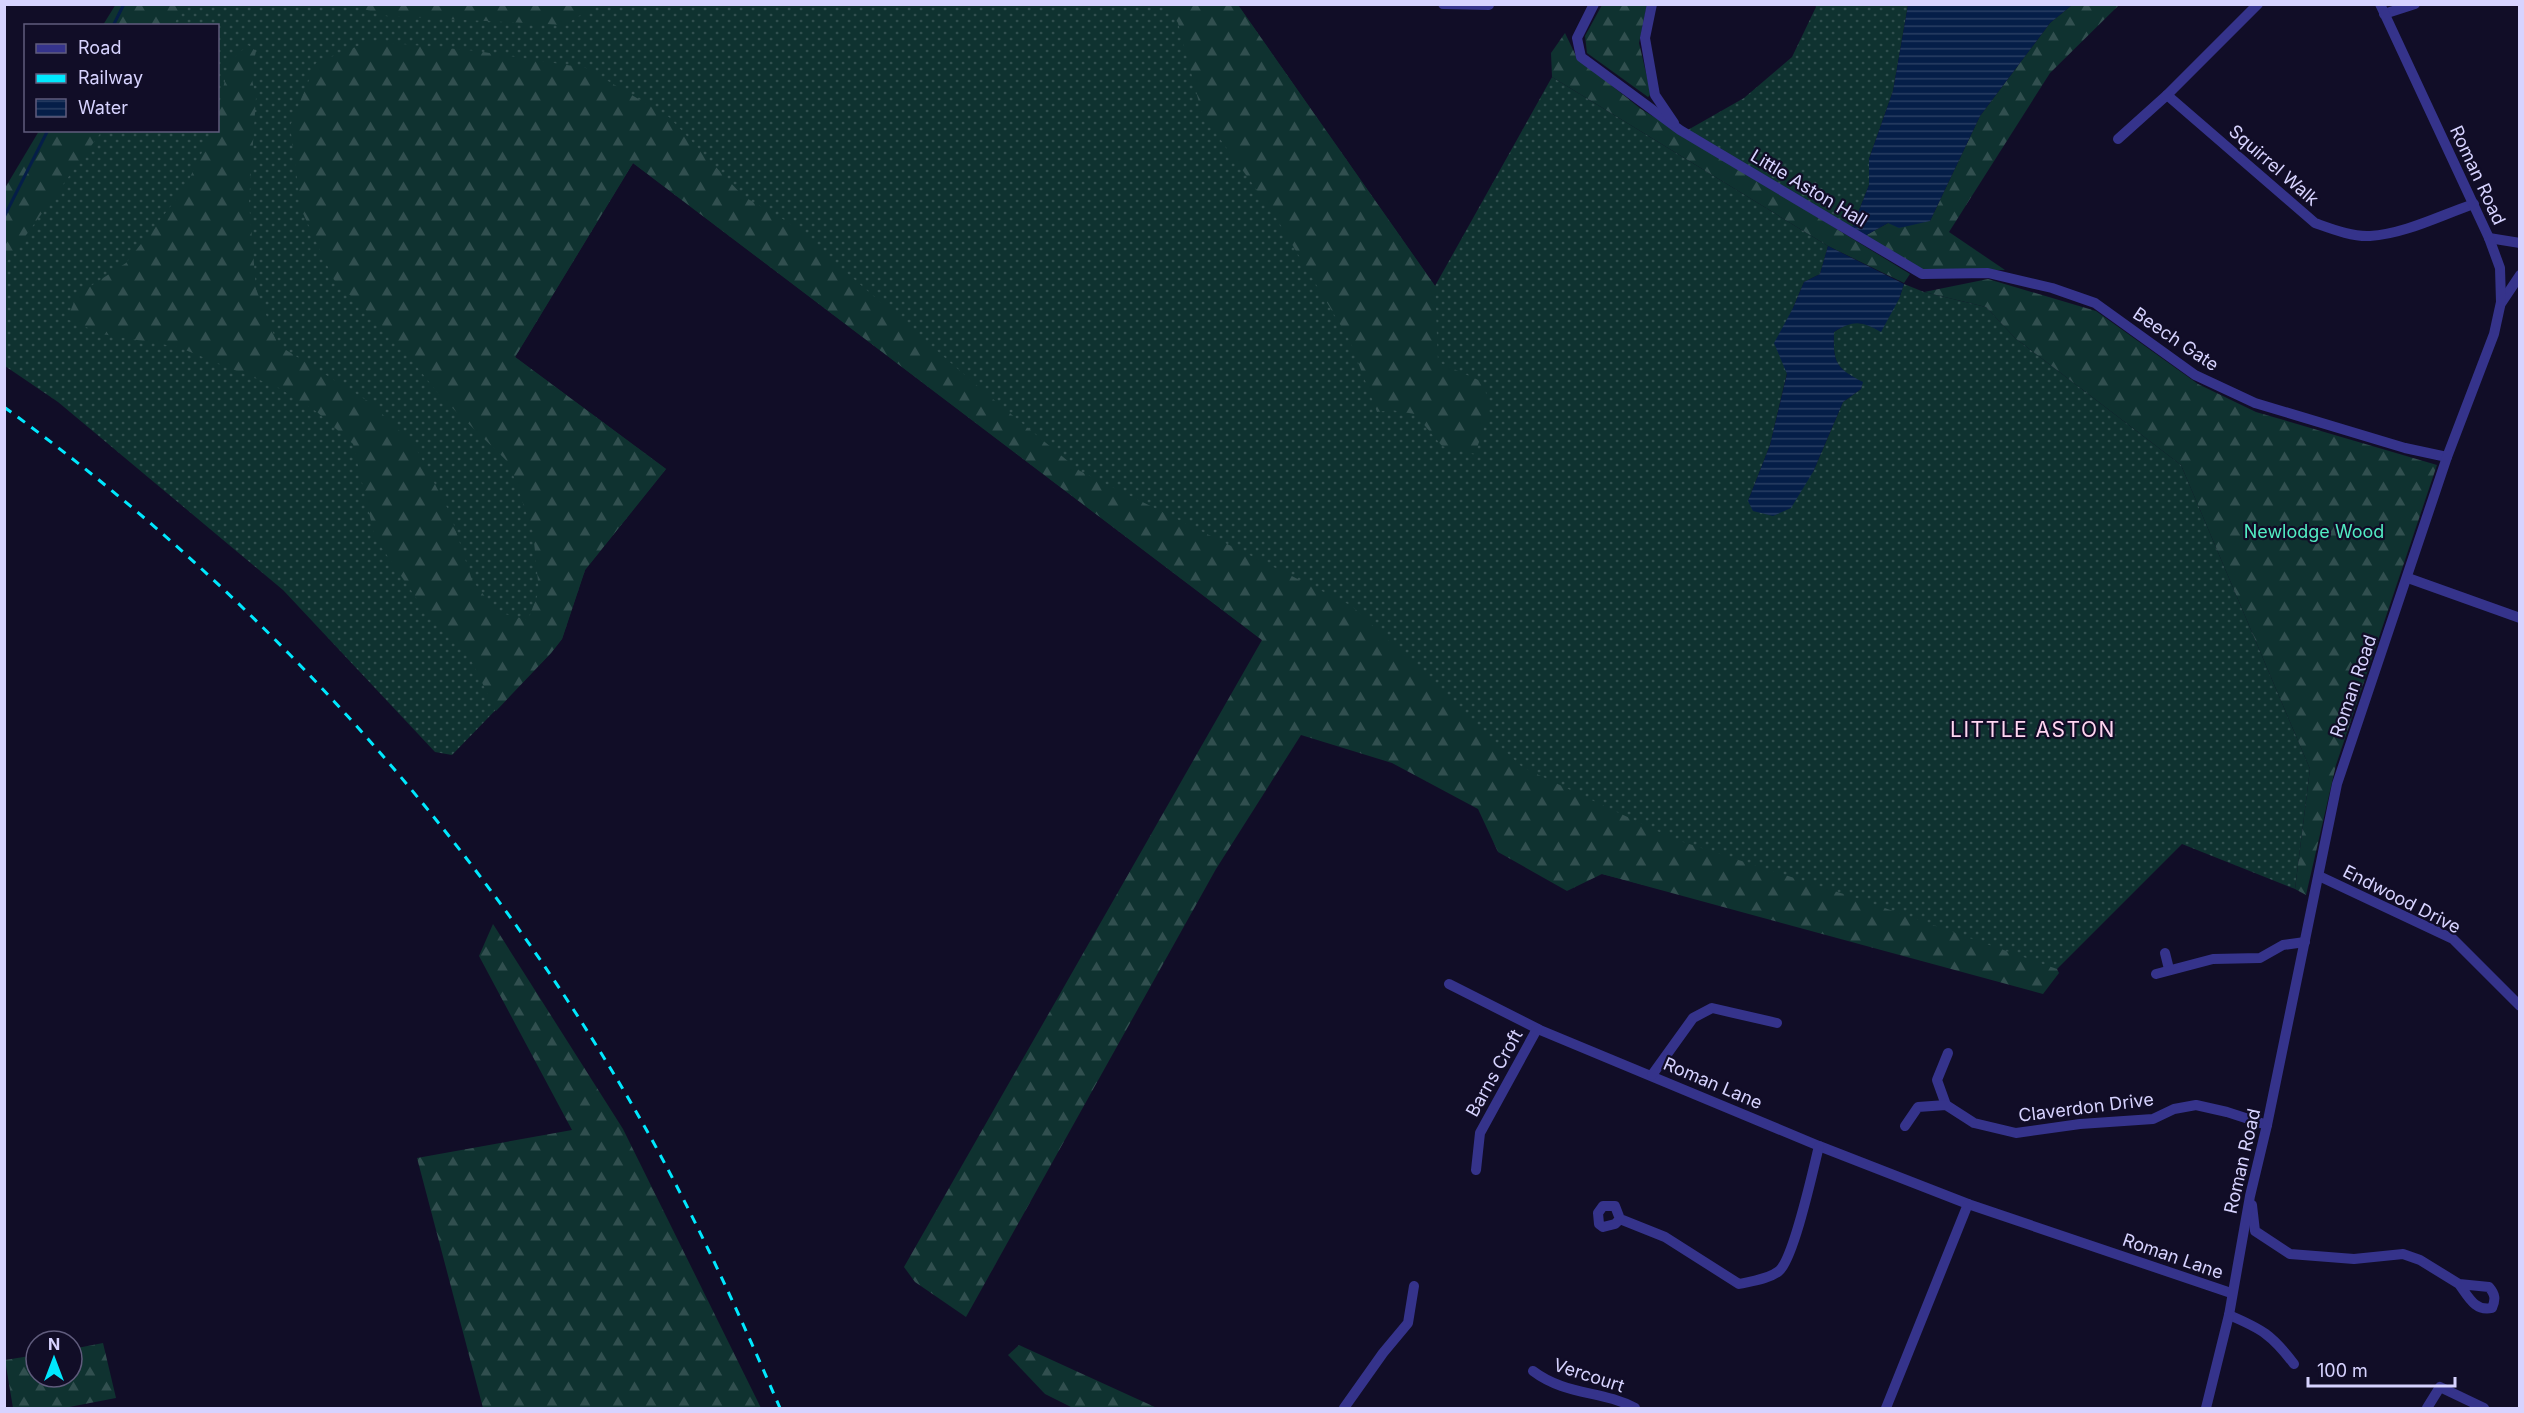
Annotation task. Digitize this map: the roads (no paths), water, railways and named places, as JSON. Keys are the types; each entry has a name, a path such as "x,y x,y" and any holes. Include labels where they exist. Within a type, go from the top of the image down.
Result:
{"street":[{"path":"1443,4 1489,5"},
{"name":"Little Aston Hall","path":"1594,4 1577,38 1581,57 1680,130 1922,274"},
{"name":"Little Aston Hall","path":"1652,4 1645,38 1655,95 1680,130"},
{"path":"2118,139 2167,95 2258,4"},
{"path":"2382,9 2415,4"},
{"name":"Roman Road","path":"2206,1408 2229,1314 2250,1196 2267,1125 2337,784 2447,457 2494,334 2501,302 2500,268 2489,238 2382,9"},
{"name":"Squirrel Walk","path":"2167,95 2315,223 2323,226 2349,234 2369,236 2392,233 2474,204"},
{"path":"2489,238 2520,243"},
{"name":"Beech Gate","path":"1922,274 1988,273 2052,288 2095,303 2195,375 2255,403 2405,448 2447,457"},
{"path":"2501,302 2520,275"},
{"path":"2408,578 2520,618"},
{"name":"Endwood Drive","path":"2319,876 2453,939 2520,1006"},
{"path":"2156,974 2212,959 2260,958 2283,945 2305,942"},
{"path":"2165,953 2169,969"},
{"name":"Roman Lane","path":"1449,984 1537,1029 1820,1146 1968,1204 2231,1293"},
{"path":"1652,1075 1693,1018 1712,1008 1777,1023"},
{"name":"Barns Croft","path":"1476,1170 1480,1133 1537,1029"},
{"path":"1905,1126 1918,1107 1946,1105 1937,1080 1948,1053"},
{"name":"Claverdon Drive","path":"1946,1105 1974,1123 2016,1133 2080,1124 2153,1119 2174,1109 2196,1105 2267,1125"},
{"path":"1620,1219 1665,1236 1739,1284 1767,1277 1780,1270 1791,1249 1820,1146"},
{"path":"2250,1196 2255,1231 2290,1254 2354,1259 2403,1254 2420,1260 2459,1284"},
{"path":"1886,1408 1968,1204"},
{"path":"1346,1406 1383,1353 1408,1323 1414,1286"},
{"path":"2229,1314 2257,1326 2275,1339 2294,1364"},
{"name":"Vercourt","path":"1533,1371 1578,1393 1605,1397 1635,1408"},
{"path":"2427,1408 2440,1387 2484,1408"}],"water":[{"path":"1908,5 2072,5 2050,23 1980,116 1930,221 1899,228 1888,223 1863,237 1851,231 1869,185 1869,159 1893,91"},
{"path":"1828,246 1904,284 1899,299 1881,332 1858,323 1847,325 1834,332 1835,357 1841,368 1863,382 1861,389 1843,402 1813,472 1791,508 1773,516 1753,511 1748,501 1770,445 1787,374 1774,343 1804,282 1820,274"}],"waterway":[{"path":"114,24 124,4"},
{"path":"4,217 47,132"}],"railway":[{"path":"4,407 97,478 185,554 270,635 351,720 427,808 498,901 565,997 627,1096 708,1250 780,1408"}],"district":[{"name":"LITTLE ASTON","path":"2033,729"}],"park label":[{"name":"Newlodge Wood","path":"2314,531"}]}
